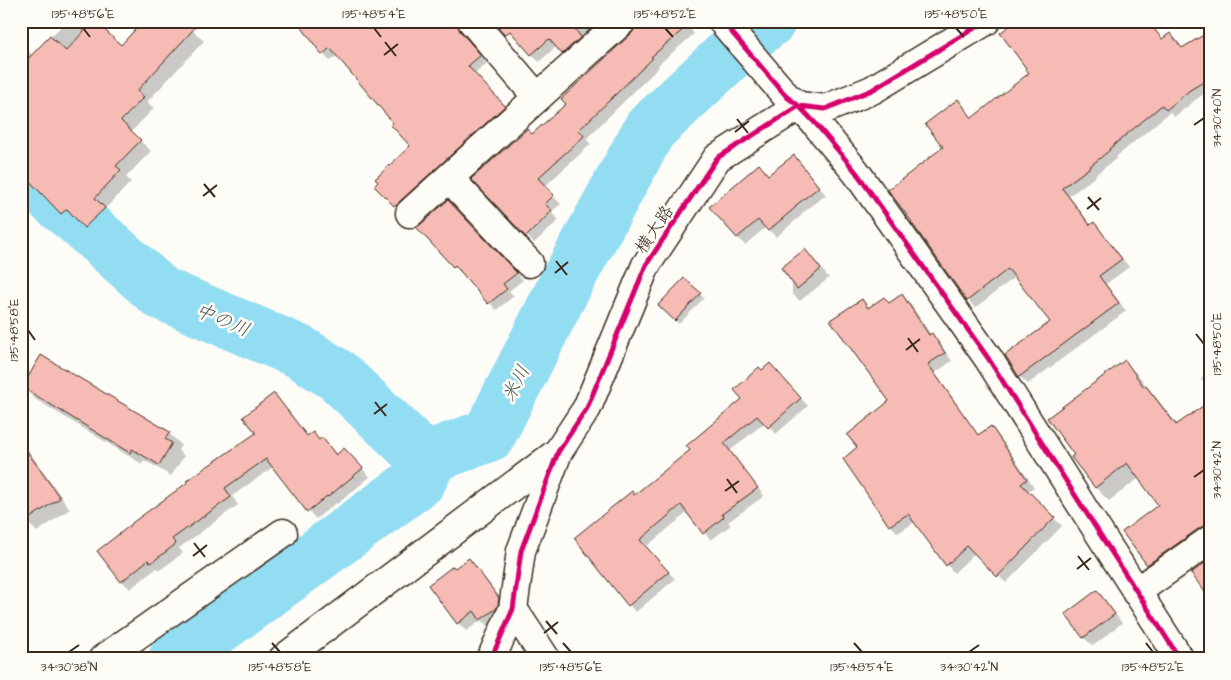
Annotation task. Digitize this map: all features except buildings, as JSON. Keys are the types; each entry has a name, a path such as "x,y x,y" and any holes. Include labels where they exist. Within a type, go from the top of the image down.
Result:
{"street":[{"path":"472,21 537,97"},
{"path":"410,213 622,21"},
{"path":"722,21 787,97 799,106 816,124 856,172 988,358 1180,659"},
{"path":"799,106 825,109 872,90 986,21"},
{"name":"横大路","path":"491,659 513,609 521,551 558,452 588,408 646,265 717,158 799,106"},
{"path":"449,178 529,263"},
{"path":"283,659 558,452"},
{"path":"103,659 283,534"},
{"path":"1136,592 1210,540"},
{"path":"513,609 546,659"}],"waterway":[{"name":"米川","path":"175,659 419,481 432,456 489,435 566,283 650,129 747,38 769,21"},
{"name":"中の川","path":"21,172 80,221 161,293 300,352 338,376 416,450 432,456"}],"cycle path":[{"path":"722,21 787,97 799,106 816,124 856,172 988,358 1180,659"},
{"path":"491,659 513,609 521,551 558,452 587,408 646,265 717,158 799,106 825,109 872,90 986,21"}]}
